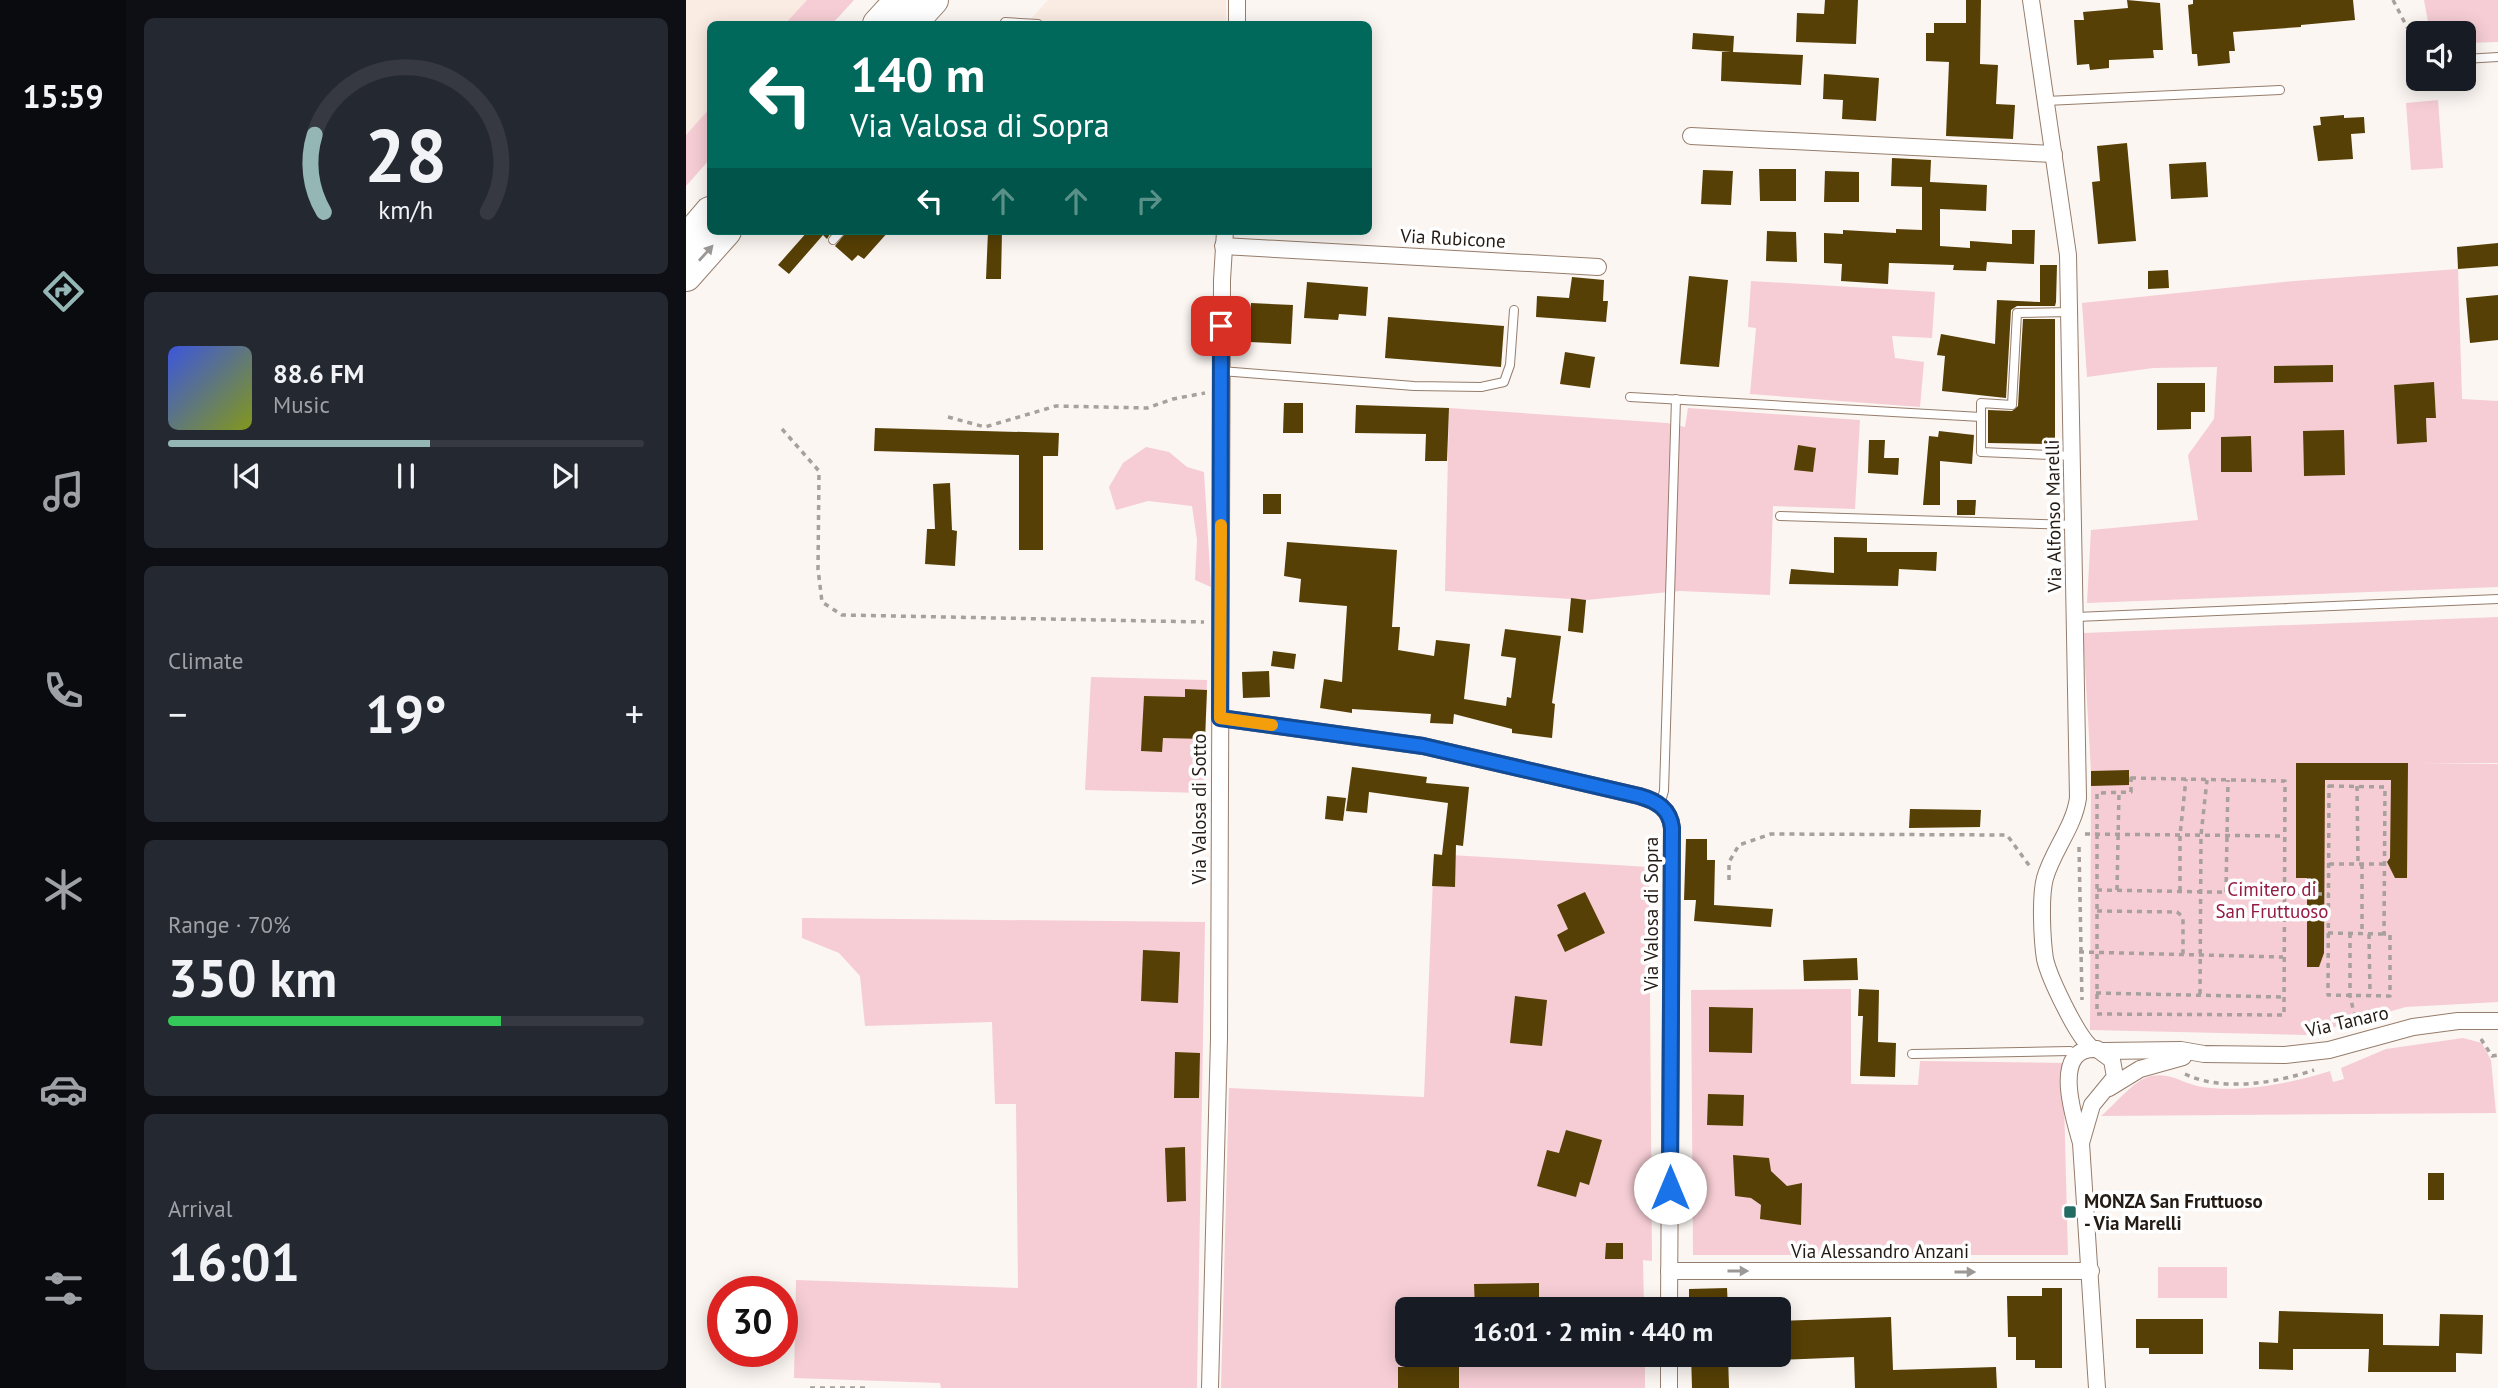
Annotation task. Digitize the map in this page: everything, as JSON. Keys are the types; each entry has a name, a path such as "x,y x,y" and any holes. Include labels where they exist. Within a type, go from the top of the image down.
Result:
{"highway":[{"path":"881,21 900,0"},
{"path":"914,21 933,0"},
{"path":"686,240 707,216"},
{"path":"686,276 722,235"}],"street":[{"path":"1237,0 1237,21"},
{"name":"Via Alfonso Marelli","path":"2031,0 2068,255 2076,617 2078,793 2075,811 2044,882 2046,961 2098,1050 2115,1068 2115,1079 2086,1120 2081,1143"},
{"path":"1691,136 2054,154"},
{"name":"Via Rubicone","path":"1224,239 1598,267"},
{"name":"Via Valosa di Sotto","path":"1210,1388 1219,1038 1221,371 1224,239"},
{"path":"1220,718 1423,746 1639,796 1660,804"},
{"name":"Via Valosa di Sopra","path":"1660,804 1671,820 1672,828 1669,1297"},
{"name":"Via Alfonso Marelli","path":"2073,1011 2069,1064 2071,1105 2081,1143 2097,1388"},
{"name":"Via Tanaro","path":"2098,1050 2181,1050 2204,1054 2285,1055 2329,1050 2413,1027 2458,1021 2498,1021"},
{"path":"2098,1050 2078,1053 2069,1064 2079,1091 2104,1091"},
{"name":"Via Tanaro","path":"2104,1091 2145,1066 2204,1054"},
{"name":"Via Alessandro Anzani","path":"1669,1271 2091,1271"},
{"path":"1669,1367 1669,1388"}],"lane":[{"path":"2476,58 2498,57"},
{"path":"2046,101 2280,90"},
{"path":"833,240 837,235"},
{"path":"1221,371 1414,386 1481,387 1504,382 1510,365 1514,310"},
{"path":"2070,313 2017,313 2012,405 1981,403 1981,452 2073,456"},
{"path":"1630,397 1981,417"},
{"path":"1660,804 1664,791 1676,400"},
{"path":"1780,516 2074,525"},
{"path":"2076,617 2498,599"},
{"path":"1912,1054 2069,1064"}],"path":[{"path":"2393,0 2406,25"},
{"path":"948,417 985,427 1056,405 1147,408 1173,399 1221,390"},
{"path":"782,429 819,471 818,569 822,602 842,615 1220,622"},
{"path":"2131,778 2207,780 2285,781 2284,1015 2096,1014 2097,793 2131,792 2131,778"},
{"path":"2180,891 2180,835 2186,779"},
{"path":"2200,994 2202,835 2207,780"},
{"path":"2226,892 2228,780"},
{"path":"2328,933 2362,934 2384,934 2390,934 2390,996 2328,995 2328,933 2329,894 2329,786 2357,786 2385,787 2384,934"},
{"path":"2357,786 2362,934"},
{"path":"2117,890 2119,792"},
{"path":"2073,1011 2079,952 2079,834 2088,814 2075,811"},
{"path":"1729,880 1729,862 1740,845 1771,834 2007,835 2024,860 2044,882"},
{"path":"2079,834 2285,836"},
{"path":"2329,864 2384,864"},
{"path":"2097,890 2329,894"},
{"path":"2097,911 2177,912 2183,917 2183,954"},
{"path":"2350,933 2350,996"},
{"path":"2369,934 2370,996"},
{"path":"2079,952 2284,957"},
{"path":"2096,993 2284,997"},
{"path":"810,1388 868,1388"}],"shaded area":[{"path":"686,0 807,0 788,21 707,21 707,111 686,135"},
{"path":"1048,0 1226,0 1226,21 1030,20"}],"green space":[{"path":"807,0 854,0 835,21 788,21"},
{"path":"2424,0 2498,0 2498,42 2476,43 2476,21 2428,21"},
{"path":"2438,100 2443,168 2411,170 2406,103"},
{"path":"707,111 707,162 686,186 686,135"},
{"path":"2458,269 2462,399 2498,401 2498,587 2087,603 2091,530 2198,520 2188,455 2214,419 2217,367 2153,368 2087,377 2082,303 2294,281","holes":["2333,365 2333,382 2274,366","2434,383 2436,418 2426,418 2427,442 2397,443 2394,385","2344,431 2304,476 2303,432","2221,437 2251,472 2221,472"]},
{"path":"1751,281 1935,292 1932,338 1892,336 1895,358 1924,362 1920,407 1750,394 1756,328 1748,327"},
{"path":"1449,408 1667,423 1685,427 1688,408 1860,420 1855,509 1773,506 1770,595 1680,591 1586,600 1445,591"},
{"path":"1146,447 1169,452 1187,467 1204,472 1211,587 1195,580 1197,540 1192,506 1148,501 1116,510 1109,487 1123,463"},
{"name":"Cimitero di San Fruttuoso","path":"2498,617 2498,763 2421,764 2498,764 2498,1002 2406,1007 2306,1035 2090,1030 2091,771 2083,633"},
{"path":"1091,677 1207,680 1204,793 1085,790"},
{"path":"1434,854 1649,867 1652,1261 1643,1260 1644,1297 1395,1297 1395,1367 1645,1367 1645,1388 1221,1388 1229,1088 1424,1097"},
{"path":"802,918 1205,922 1197,1388 941,1388 940,1383 794,1378 794,1367 798,1367 798,1280 1018,1288 1016,1104 995,1104 992,1022 865,1026 860,976 839,953 802,938"},
{"path":"1851,989 1851,1084 1918,1085 1920,1061 2063,1063 2068,1255 1693,1255 1691,990"},
{"path":"2463,1038 2482,1043 2491,1060 2496,1113 2101,1116 2131,1088 2151,1076 2171,1077 2202,1087 2234,1089 2284,1083 2330,1071 2333,1082 2344,1079 2341,1068 2386,1049"},
{"path":"2158,1267 2227,1267 2227,1298 2158,1298"}],"building":[{"path":"1825,0 1858,0 1856,44 1796,42 1797,13 1824,14"},
{"path":"1966,0 1981,0 1980,64 1998,65 1996,104 2015,105 2013,139 1946,136 1949,62 1926,61 1926,33 1934,33 1934,23 1966,23"},
{"path":"2127,0 2160,3 2163,50 2153,50 2154,58 2109,60 2109,68 2090,70 2089,64 2077,65 2074,20 2084,20 2083,12 2128,8"},
{"path":"2193,0 2353,0 2355,20 2233,32 2235,51 2229,51 2230,63 2198,66 2197,54 2192,54 2188,5 2193,4"},
{"path":"1693,33 1734,36 1733,52 1803,55 1801,85 1721,81 1722,52 1731,52 1692,49"},
{"path":"1824,74 1879,78 1876,121 1842,119 1843,100 1823,99"},
{"path":"2344,115 2344,118 2364,117 2365,133 2351,134 2353,159 2318,161 2313,126 2321,125 2320,117"},
{"path":"2127,143 2136,241 2098,244 2092,182 2100,181 2097,146"},
{"path":"1892,158 1931,160 1930,182 1987,185 1986,211 1940,209 1940,246 1970,248 1970,241 2012,244 2012,230 2035,230 2034,264 1987,262 1986,271 1953,270 1954,265 1889,263 1888,284 1841,281 1842,264 1824,263 1824,233 1843,234 1843,230 1896,233 1896,229 1922,230 1922,187 1891,186"},
{"path":"2206,162 2208,197 2171,199 2169,164"},
{"path":"1759,169 1796,169 1796,201 1760,201"},
{"path":"1703,170 1733,171 1731,205 1701,204"},
{"path":"1825,171 1859,172 1859,202 1824,202"},
{"path":"1767,231 1796,232 1797,262 1766,261"},
{"path":"804,235 823,235 789,274 778,265"},
{"path":"844,235 885,235 864,259 858,255 852,261 835,246"},
{"path":"988,235 1002,235 1001,279 986,279"},
{"path":"2498,243 2498,266 2458,269 2457,247"},
{"path":"2040,265 2057,265 2055,306 2017,306 2011,310 2006,398 1942,391 1945,356 1937,355 1941,334 1995,344 1997,300 2040,302"},
{"path":"2168,270 2169,288 2148,289 2148,271"},
{"path":"1689,276 1728,280 1719,367 1680,364"},
{"path":"1572,277 1604,280 1603,301 1608,301 1606,322 1536,317 1537,296 1569,298"},
{"path":"1307,282 1368,287 1366,316 1339,314 1338,320 1304,318"},
{"path":"2498,295 2498,340 2470,343 2466,298"},
{"path":"1251,303 1293,305 1291,344 1249,342"},
{"path":"1388,317 1504,326 1501,367 1385,358"},
{"path":"2023,319 2055,319 2055,444 1988,443 1988,410 2012,411 2018,406"},
{"path":"1565,352 1595,357 1590,388 1560,384"},
{"path":"2333,365 2333,382 2274,383 2274,366"},
{"path":"2434,382 2436,418 2426,418 2427,442 2397,444 2394,385"},
{"path":"2157,383 2205,383 2205,412 2191,412 2191,429 2157,430"},
{"path":"1284,403 1303,403 1303,433 1283,433"},
{"path":"1356,405 1449,408 1447,461 1425,461 1426,434 1355,433"},
{"path":"875,428 1059,433 1058,456 1043,456 1043,550 1019,550 1019,455 874,451"},
{"path":"2344,430 2345,475 2304,476 2303,431"},
{"path":"1939,431 1974,435 1972,464 1940,461 1940,505 1923,505 1929,436 1938,437"},
{"path":"2251,436 2252,472 2221,472 2221,437"},
{"path":"1869,440 1885,440 1884,458 1899,458 1898,475 1868,473"},
{"path":"1798,445 1816,448 1813,472 1794,470"},
{"path":"950,483 952,530 957,531 955,566 925,564 927,529 935,529 933,484"},
{"path":"1263,494 1281,494 1281,514 1263,514"},
{"path":"1957,500 1976,500 1975,515 1957,515"},
{"path":"1834,537 1867,538 1867,552 1937,552 1936,571 1899,569 1898,586 1789,584 1791,569 1834,573"},
{"path":"1287,542 1397,550 1392,627 1400,627 1398,650 1434,656 1436,640 1470,644 1464,699 1506,706 1507,697 1511,698 1516,658 1501,656 1505,629 1561,636 1552,703 1555,704 1552,738 1512,733 1512,729 1454,714 1453,724 1430,723 1431,714 1352,709 1352,713 1320,708 1324,679 1342,682 1347,606 1299,602 1301,579 1284,576"},
{"path":"1571,598 1586,600 1583,633 1568,631"},
{"path":"1273,651 1296,654 1294,669 1271,666"},
{"path":"1269,671 1270,697 1243,698 1242,672"},
{"path":"1185,689 1207,690 1205,739 1163,738 1162,752 1141,751 1144,696 1185,697"},
{"path":"2296,763 2408,763 2407,878 2395,878 2387,862 2390,858 2391,780 2325,780 2324,953 2319,967 2307,967 2307,878 2296,878"},
{"path":"1352,767 1427,777 1426,783 1469,787 1463,846 1456,845 1455,887 1432,886 1434,854 1442,855 1448,803 1369,792 1367,813 1346,811"},
{"path":"2129,770 2129,785 2091,786 2091,771"},
{"path":"1327,796 1346,798 1343,821 1325,819"},
{"path":"1910,809 1981,810 1980,827 1909,828"},
{"path":"1686,839 1707,839 1707,860 1715,860 1714,905 1773,909 1771,927 1694,921 1696,900 1684,900"},
{"path":"1585,892 1605,933 1565,952 1557,935 1568,929 1557,905"},
{"path":"1143,950 1180,952 1178,1003 1141,1001"},
{"path":"1857,958 1858,980 1804,981 1803,960"},
{"path":"1859,989 1879,990 1878,1042 1896,1043 1895,1077 1860,1076 1863,1016 1858,1016"},
{"path":"1515,996 1547,1000 1542,1046 1510,1043"},
{"path":"1709,1007 1753,1008 1752,1053 1709,1052"},
{"path":"1175,1052 1200,1053 1199,1098 1174,1098"},
{"path":"1708,1094 1744,1095 1743,1126 1707,1125"},
{"path":"1566,1130 1602,1140 1589,1185 1580,1182 1576,1197 1537,1186 1547,1150 1559,1153"},
{"path":"1185,1147 1186,1201 1167,1202 1165,1148"},
{"path":"1733,1155 1769,1158 1771,1171 1787,1186 1802,1183 1801,1225 1760,1219 1761,1205 1751,1198 1735,1196"},
{"path":"2428,1173 2444,1173 2444,1200 2428,1200"},
{"path":"1606,1243 1623,1243 1623,1259 1605,1259"},
{"path":"1539,1283 1539,1297 1475,1297 1474,1284"},
{"path":"1727,1288 1727,1297 1689,1297 1689,1289"},
{"path":"2042,1288 2062,1288 2062,1368 2035,1368 2035,1360 2016,1360 2016,1337 2008,1337 2007,1296 2042,1296"},
{"path":"2279,1311 2383,1314 2383,1345 2439,1346 2440,1314 2483,1315 2482,1354 2456,1353 2456,1372 2368,1372 2369,1349 2293,1349 2293,1370 2259,1369 2259,1342 2278,1343"},
{"path":"1891,1317 1893,1370 1996,1367 1997,1388 1855,1388 1854,1357 1791,1359 1791,1321"},
{"path":"2136,1319 2203,1319 2203,1354 2149,1354 2149,1348 2136,1348"},
{"path":"1398,1367 1459,1367 1459,1388 1398,1388"},
{"path":"1691,1367 1728,1367 1729,1388 1692,1388"}],"slow traffic":[{"path":"1221,525 1220,718 1272,725"}],"place":[{"name":"MONZA San Fruttuoso - Via Marelli","path":"2070,1212"}],"route":[{"path":"1221,326 1220,718 1423,746 1652,799 1660,804 1671,820 1672,828 1670,1188"}]}
